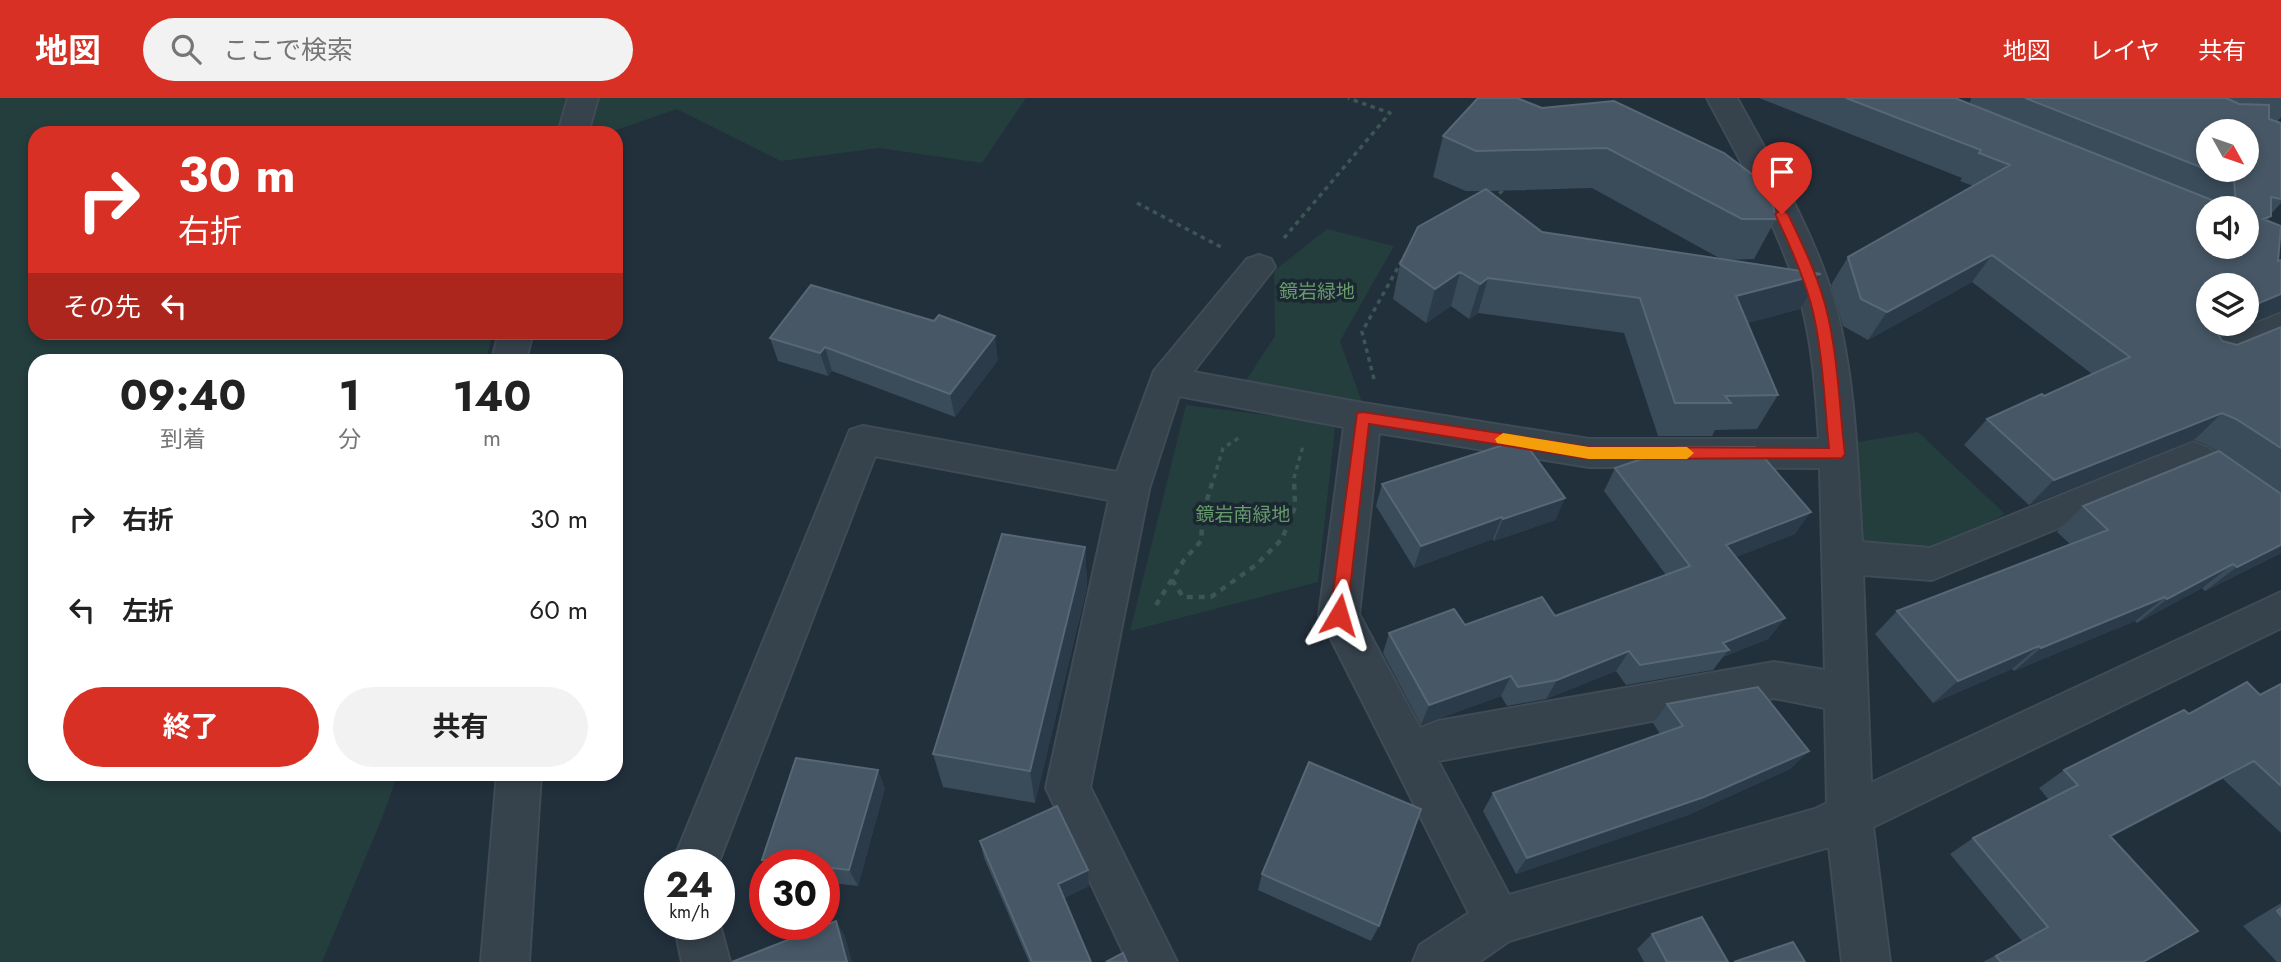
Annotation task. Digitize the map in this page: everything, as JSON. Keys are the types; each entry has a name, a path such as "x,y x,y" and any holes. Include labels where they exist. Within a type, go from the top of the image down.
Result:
{"street":[{"path":"575,126 583,98"},
{"path":"1722,98 1803,260 1818,304 1826,347 1837,454 1843,557 1850,817 1866,962"},
{"path":"1153,962 1068,788 1130,489 1166,380 1259,267"},
{"path":"2208,357 2281,325"},
{"path":"1166,380 1309,413 1374,419 1589,453 1837,454"},
{"path":"1374,419 1339,615 1499,921"},
{"path":"701,849 863,440 1130,489"},
{"path":"1843,557 1932,564 2193,457 2281,517"},
{"path":"1437,962 1499,921 1821,830 2281,609"},
{"path":"1410,751 1438,741 1773,680 1847,693"},
{"path":"505,962 518,781"},
{"path":"701,940 706,962"}],"path":[{"path":"1137,203 1259,267 1390,113 1348,98"},
{"path":"1483,206 1510,184"},
{"path":"1374,419 1362,332 1408,250"},
{"path":"1309,413 1294,473 1296,507 1282,539 1256,565 1211,597 1183,597 1172,580 1201,541 1203,513 1223,448 1241,436 1283,437 1298,419 1309,413"}],"green space":[{"path":"0,98 1026,98 982,163 879,148 781,161 677,109 623,128 28,126 28,340 491,340 488,354 28,354 28,781 395,781 322,962 0,962"},
{"name":"鏡岩緑地","path":"1327,229 1394,246 1340,341 1363,405 1245,382 1275,336 1274,271"},
{"name":"鏡岩南緑地","path":"1186,405 1298,419 1335,428 1318,582 1130,631"},
{"path":"1918,432 2005,514 1936,548 1860,540 1852,443"}],"building":[{"path":"1478,98 1517,98 1542,108 1614,101 1724,153 1769,187 1776,219 1742,219 1607,148 1476,151 1443,136"},
{"path":"1846,98 1955,98 2202,196 2196,196 2196,259 2259,259 2259,196 2235,196 2234,182 2259,182 2259,119 2196,119 2196,165 2025,98 2226,98 2239,104 2269,105 2269,119 2281,123 2281,199 2271,197 2271,216 2263,219 2281,226 2278,261 2281,260 2281,294 2259,303 2259,273 2196,273 2196,336 2219,336 2222,341 2237,345 2281,327 2281,448 2222,413 2054,480 1987,419 2130,357 1992,255 1887,312 1861,299 1848,257 2010,165 1979,153 1981,150"},
{"path":"1486,189 1542,232 1821,274 1736,296 1778,395 1725,396 1731,403 1675,403 1640,298 1488,278 1480,284 1460,272 1435,289 1400,264 1418,227"},
{"path":"811,285 934,321 939,315 995,336 950,394 825,347 820,353 770,338"},
{"path":"1522,439 1565,498 1421,546 1382,484"},
{"path":"1677,447 1755,447 1811,512 1726,545 1785,618 1723,643 1729,650 1640,665 1629,651 1557,680 1518,687 1511,676 1429,705 1389,633 1454,609 1465,625 1542,597 1555,616 1690,566 1615,468"},
{"path":"2219,451 2281,494 2281,545 2237,567 2233,564 2167,599 2165,597 2041,648 2039,646 1958,681 1897,611 2108,530 2083,506"},
{"path":"1002,534 1085,547 1030,771 933,754"},
{"path":"2247,682 2260,695 2281,684 2281,786 2254,761 2110,836 2198,931 2143,962 2001,962 1996,956 2048,927 1973,838 2078,785 2064,770 2184,710 2189,714"},
{"path":"1758,687 1809,751 1704,797 1527,858 1493,793 1683,726 1667,704"},
{"path":"796,758 878,770 849,870 840,869 840,849 766,849"},
{"path":"1309,762 1421,809 1379,926 1262,874"},
{"path":"1057,806 1088,870 1058,884 1091,962 1032,962 980,841"},
{"path":"1702,917 1728,962 1667,962 1652,934"},
{"path":"840,936 847,962 732,962 788,940 840,940"},
{"path":"1793,942 1805,962 1734,962"},
{"path":"1123,953 1127,962 1106,962"}],"slow traffic":[{"path":"1503,439 1589,453 1687,453"}],"route":[{"path":"1339,615 1363,417 1589,453 1837,454 1826,347 1818,304 1803,260 1782,214"}]}
